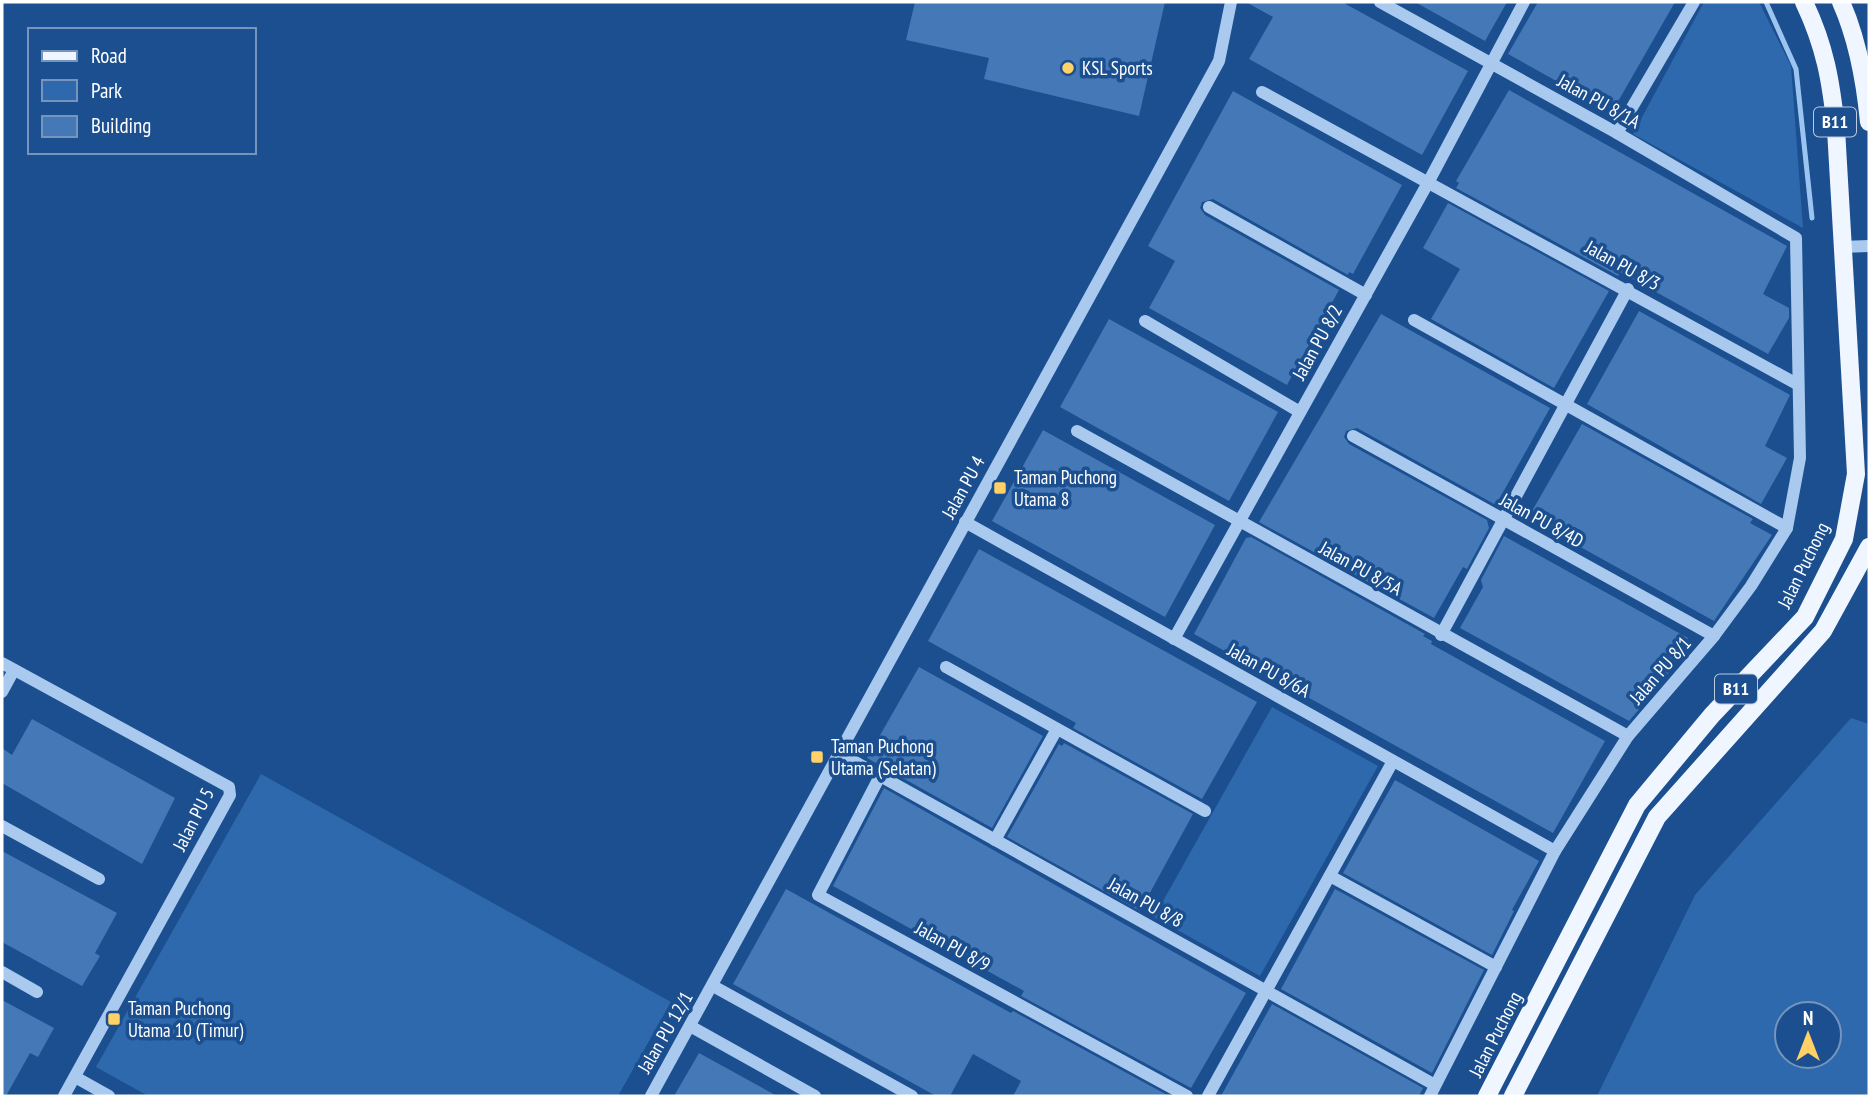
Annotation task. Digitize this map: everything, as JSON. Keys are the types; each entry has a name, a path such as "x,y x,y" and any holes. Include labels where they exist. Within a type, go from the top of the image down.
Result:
{"main road":[{"name":"Jalan Puchong","path":"1487,1096 1637,805 1712,715 1805,617 1844,539 1856,474 1830,75 1822,38 1804,2"},
{"name":"B11","path":"1841,2 1852,26 1868,96 1869,121"},
{"name":"B11","path":"1513,1096 1657,817 1824,631 1869,547"}],"street":[{"name":"Jalan PU 4","path":"713,986 1219,61 1231,2"},
{"name":"Jalan PU 8/1A","path":"1380,2 1617,132 1796,238"},
{"name":"Jalan PU 8/2","path":"1174,639 1429,181 1524,2"},
{"path":"1617,132 1694,2"},
{"name":"Jalan PU 8/3","path":"1262,92 1628,289 1797,384"},
{"path":"1209,207 1366,295"},
{"name":"Jalan PU 8/1","path":"1432,1091 1555,851 1628,736 1714,636 1751,586 1787,528 1800,458 1796,238"},
{"path":"1841,247 1869,246"},
{"path":"1441,635 1628,289"},
{"path":"1414,320 1568,403 1787,528"},
{"path":"1145,321 1300,412"},
{"name":"Jalan PU 8/5A","path":"1077,431 1238,523 1628,736"},
{"name":"Jalan PU 8/4D","path":"1353,436 1714,636"},
{"name":"Jalan PU 8/6A","path":"965,522 1555,851"},
{"name":"Jalan PU 5","path":"2,663 229,787 230,795 64,1096"},
{"path":"946,667 1205,811"},
{"path":"2,692 14,670"},
{"path":"995,840 1057,729"},
{"name":"Jalan PU 8/8","path":"839,753 1266,991 1432,1091"},
{"path":"1208,1096 1393,761"},
{"name":"Jalan PU 8/9","path":"880,776 818,895 1186,1096"},
{"path":"2,826 99,879"},
{"path":"1330,876 1496,967"},
{"path":"2,972 37,992"},
{"path":"713,986 912,1096"},
{"name":"Jalan PU 12/1","path":"651,1096 713,986"},
{"path":"690,1026 816,1096"},
{"path":"75,1077 109,1096"}],"green space":[{"path":"1704,2 1759,2 1791,66 1803,228 1633,134"},
{"path":"1272,707 1378,766 1260,976 1154,917"},
{"path":"1851,718 1869,724 1869,1096 1597,1096 1695,895"},
{"path":"261,774 671,1002 618,1096 148,1096 96,1067"}],"building":[{"name":"KSL Sports","path":"915,2 1165,2 1139,116 984,79 989,58 906,40"},
{"path":"1246,2 1342,2 1468,71 1422,155 1249,59 1273,17"},
{"path":"1415,2 1507,2 1485,41"},
{"path":"1538,2 1675,2 1612,112 1508,54"},
{"path":"1509,90 1787,246 1763,294 1789,308 1789,318 1768,354 1620,272 1618,276 1456,188 1459,183 1456,181"},
{"path":"1233,91 1402,185 1353,274 1349,272 1348,275 1213,199 1202,202 1200,208 1205,215 1339,290 1287,385 1149,308 1175,261 1148,246"},
{"path":"1448,203 1609,291 1554,388 1431,319 1460,269 1423,248"},
{"path":"1639,311 1790,395 1765,446 1787,458 1761,504 1587,404"},
{"path":"1381,314 1550,408 1496,505 1357,428 1346,431 1344,437 1349,444 1487,520 1489,528 1467,569 1463,567 1434,618 1259,522"},
{"path":"1109,319 1278,412 1229,501 1060,407"},
{"path":"1582,424 1753,519 1750,523 1772,535 1714,621 1528,518"},
{"path":"1043,430 1215,525 1165,617 992,521"},
{"path":"1504,536 1688,638 1665,679 1659,676 1641,707 1629,721 1460,628 1483,587 1481,580"},
{"path":"1251,537 1425,634 1423,636 1432,641 1431,644 1605,741 1553,833 1194,634 1246,538"},
{"path":"979,549 1257,702 1202,799 1073,728 1076,723 928,641"},
{"path":"919,667 1043,736 992,828 867,758"},
{"path":"32,719 175,798 142,864 2,783 2,748 12,755"},
{"path":"1064,743 1193,814 1140,911 1007,837 1059,744 1062,746"},
{"path":"1395,780 1539,861 1512,910 1514,911 1492,955 1343,873"},
{"path":"884,788 1246,993 1191,1088 1021,996 1024,991 833,886"},
{"path":"2,851 117,913 95,953 100,956 82,986 2,942"},
{"path":"786,889 1011,1013 1013,1011 1169,1096 1013,1096 1021,1081 973,1054 950,1096 936,1096 733,984"},
{"path":"1335,889 1484,970 1432,1073 1281,989"},
{"path":"2,1000 54,1028 38,1057 30,1053 6,1096 2,1096"},
{"path":"1272,1004 1423,1088 1419,1096 1221,1096"},
{"path":"699,1053 777,1096 674,1096"}],"waterway":[{"path":"1766,2 1796,69 1812,218"}],"place":[{"name":"KSL Sports","path":"1068,68"},
{"name":"Taman Puchong Utama 8","path":"1000,488"},
{"name":"Taman Puchong Utama (Selatan)","path":"817,757"},
{"name":"Taman Puchong Utama 10 (Timur)","path":"114,1019"}]}
